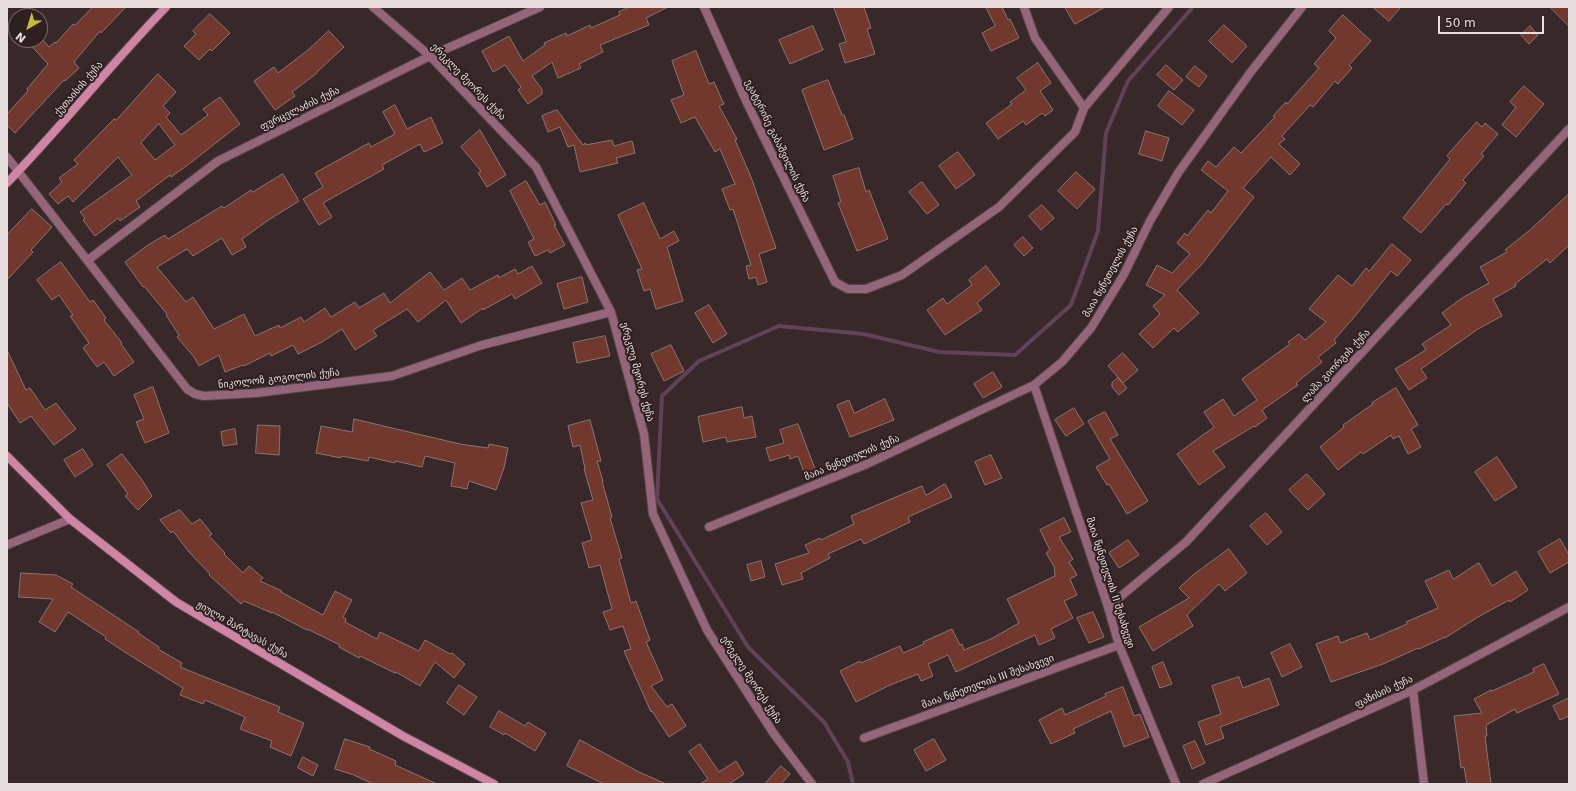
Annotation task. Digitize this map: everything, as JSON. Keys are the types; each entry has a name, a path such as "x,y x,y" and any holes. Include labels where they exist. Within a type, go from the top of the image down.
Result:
{"street":[{"name":"ქუთაისის ქუჩა","path":"7,183 64,122 132,42 166,7"},
{"name":"ერეკლე მეორეს ქუჩა","path":"373,7 430,56 536,167 610,312 644,434 653,514 707,630 774,734 812,784"},
{"name":"ფურცელაძის ქუჩა","path":"88,260 218,161 430,56 540,7"},
{"name":"ეკატერინე გაბაშვილის ქუჩა","path":"704,7 747,103 835,282 848,289 866,289 902,275 999,207 1075,132 1084,108"},
{"path":"1024,7 1035,38 1084,108 1169,7"},
{"name":"მაია წყნეთელის ქუჩა","path":"709,527 867,464 1034,385 1062,362 1091,328 1123,276 1150,222 1178,173 1250,73 1302,7"},
{"name":"ლაშა გიორგის ქუჩა","path":"1108,607 1186,542 1569,129"},
{"name":"ნიკოლოზ გოგოლის ქუჩა","path":"7,157 188,389 195,394 204,396 256,393 392,376 482,345 610,312"},
{"name":"მაია წყნეთელის II შესახვევი","path":"1034,385 1108,607 1119,645 1176,784"},
{"name":"ჟიული შარტავას ქუჩა","path":"7,456 70,519 176,602 403,736 494,784"},
{"path":"7,546 70,519"},
{"name":"ფაზისის ქუჩა","path":"1203,784 1413,690 1569,607"},
{"name":"მაია წყნეთელის III შესახვევი","path":"864,738 1119,645"},
{"path":"1413,690 1424,784"}],"building":[{"path":"93,7 126,7 101,33 100,31 74,62 79,68 65,81 64,80 15,133 7,125 7,114 28,91 27,89 48,64 33,48 48,48 48,46 49,47 55,42 56,43 73,24 75,25"},
{"path":"630,7 668,7 646,18 649,25 600,45 603,52 579,64 581,68 558,78 552,62 532,76 542,89 542,94 528,104 518,90 521,87 505,65 493,72 482,51 509,36 523,61 545,45 544,43 566,33 567,36 590,25 591,28 620,15 619,12"},
{"path":"834,7 864,7 871,28 867,29 875,54 845,63 839,44 846,42"},
{"path":"986,7 1002,7 1008,20 1010,19 1019,38 991,51 982,33 995,26"},
{"path":"1065,7 1105,7 1075,24"},
{"path":"1373,7 1401,7 1389,21"},
{"path":"1550,7 1569,7 1569,26"},
{"path":"210,14 230,33 212,51 210,49 199,60 184,46 196,34 193,31"},
{"path":"1343,15 1371,41 1349,65 1352,68 1338,84 1335,81 1313,107 1310,105 1282,136 1285,139 1279,144 1300,164 1290,175 1271,157 1243,188 1254,197 1202,264 1177,290 1199,313 1178,332 1174,328 1153,348 1139,334 1160,314 1153,306 1165,295 1146,285 1157,265 1172,273 1190,254 1177,243 1185,233 1187,236 1208,210 1211,213 1228,191 1201,170 1208,161 1216,167 1234,147 1241,153 1275,117 1273,116 1286,102 1287,104 1319,68 1314,64 1336,38 1329,31"},
{"path":"1224,25 1247,46 1232,63 1209,41"},
{"path":"813,26 823,50 790,64 779,40"},
{"path":"1530,26 1538,35 1529,44 1521,35"},
{"path":"329,31 344,47 317,73 292,92 295,96 275,110 254,81 274,67 278,73 308,50"},
{"path":"696,51 709,84 714,82 724,104 719,106 737,139 735,140 751,177 776,248 759,254 767,282 758,285 756,277 749,279 746,266 751,265 733,209 730,210 722,189 735,184 720,149 715,152 695,117 681,123 671,100 684,95 672,61"},
{"path":"1038,63 1051,83 1040,91 1053,110 1045,116 1042,113 1026,125 1023,121 998,139 986,123 1012,104 1010,102 1026,90 1017,78"},
{"path":"1166,65 1183,80 1174,90 1157,75"},
{"path":"1195,66 1207,76 1199,87 1186,77"},
{"path":"158,74 176,92 163,106 170,113 166,117 181,135 208,115 203,109 220,97 240,124 189,164 171,177 170,175 136,201 140,207 120,221 118,218 95,236 83,220 85,218 80,212 132,175 118,157 73,202 68,196 58,204 49,194 62,182 59,178 78,164 74,160 114,119 116,120","holes":["159,124 175,145 155,160 141,143"]},
{"path":"828,80 853,139 824,150 802,90"},
{"path":"1524,86 1544,104 1516,137 1502,125 1516,107 1510,102"},
{"path":"1169,91 1194,110 1182,125 1158,106"},
{"path":"395,105 407,129 431,117 443,143 424,152 420,144 382,165 384,169 323,203 332,217 319,225 303,199 323,187 315,173 369,143 371,147 395,134 383,112"},
{"path":"557,110 583,145 585,143 586,145 612,140 614,146 632,141 635,153 616,158 618,163 580,172 574,145 568,147 560,127 548,132 542,116"},
{"path":"1477,122 1482,127 1485,123 1498,134 1481,154 1484,156 1463,180 1466,183 1448,205 1446,204 1421,233 1403,218 1450,159 1447,156"},
{"path":"480,130 506,175 487,187 478,173 481,171 461,147"},
{"path":"1146,131 1169,138 1162,161 1139,154"},
{"path":"958,152 975,175 956,189 939,166"},
{"path":"859,168 866,192 869,190 888,239 857,251 838,203 841,202 833,176"},
{"path":"1076,172 1095,189 1077,209 1058,191"},
{"path":"283,174 299,201 242,239 246,247 232,255 222,238 193,256 187,249 157,267 186,302 193,297 214,329 244,314 255,336 279,325 280,328 301,317 304,322 325,308 331,317 355,302 359,308 384,293 390,303 430,272 444,290 462,278 470,290 498,275 499,278 515,269 518,274 532,266 542,283 515,299 512,294 483,310 483,308 461,323 446,300 418,322 407,309 373,330 377,336 355,350 342,329 322,342 298,354 293,345 271,356 270,353 244,366 243,365 225,372 219,355 199,366 194,357 177,337 179,335 166,315 167,314 144,286 143,287 125,262 148,245 165,235 168,239 222,206 224,208 251,190 252,192"},
{"path":"526,181 540,205 545,202 556,225 554,225 565,245 550,253 548,250 535,256 528,242 534,239 510,191"},
{"path":"922,182 939,205 927,214 909,192"},
{"path":"1569,194 1569,245 1550,263 1547,259 1515,284 1516,286 1493,299 1502,316 1478,329 1421,369 1427,378 1409,390 1395,369 1426,350 1422,344 1451,325 1442,313 1462,298 1489,283 1480,267 1507,252 1505,250 1530,230"},
{"path":"644,203 660,239 674,231 679,241 667,247 683,301 656,309 650,289 644,291 637,270 642,269 618,215"},
{"path":"1042,205 1054,218 1041,230 1029,216"},
{"path":"32,209 52,227 31,250 33,252 7,280 7,235"},
{"path":"1023,237 1033,248 1024,256 1014,245"},
{"path":"1392,244 1411,260 1397,276 1391,271 1334,340 1336,343 1318,357 1322,362 1296,383 1298,385 1262,410 1267,418 1255,427 1254,426 1213,451 1225,467 1199,485 1177,454 1214,427 1204,412 1223,399 1234,416 1257,400 1242,379 1290,344 1288,342 1299,334 1305,340 1326,322 1309,309 1338,275 1352,286 1366,268 1369,271"},
{"path":"61,262 90,302 93,300 106,318 104,320 122,343 121,344 134,362 114,376 104,362 97,367 83,348 89,343 70,316 73,315 59,295 52,300 37,280"},
{"path":"986,266 1000,284 977,303 982,310 945,335 927,310 943,298 947,304 972,285 969,280"},
{"path":"582,277 588,302 564,309 557,284"},
{"path":"709,305 727,334 713,343 695,313"},
{"path":"605,336 610,356 577,363 573,343"},
{"path":"671,345 684,371 664,381 651,354"},
{"path":"7,350 26,390 30,388 45,410 56,403 76,429 54,445 31,416 20,423 7,403"},
{"path":"1123,353 1138,370 1123,383 1108,366"},
{"path":"993,372 1002,387 983,398 974,384"},
{"path":"1118,378 1127,388 1119,395 1112,387 1112,383"},
{"path":"153,387 169,433 145,443 136,422 144,419 134,395"},
{"path":"1396,388 1418,425 1411,429 1421,447 1408,454 1399,436 1393,439 1391,435 1363,454 1361,452 1338,470 1320,447 1344,427 1343,425 1373,404 1372,403"},
{"path":"885,399 894,420 850,437 837,405 849,400 854,413"},
{"path":"742,407 744,418 752,416 756,437 727,442 726,437 703,442 698,417"},
{"path":"1074,408 1084,424 1066,436 1055,420"},
{"path":"1105,412 1118,435 1110,439 1148,501 1127,514 1109,484 1107,485 1096,467 1110,459 1088,421"},
{"path":"354,419 460,444 488,448 489,444 508,448 504,468 496,490 469,481 467,489 451,486 455,463 425,456 422,467 369,457 368,461 316,453 321,426 352,432"},
{"path":"590,420 601,461 597,461 612,517 610,518 622,558 619,559 631,603 636,601 650,640 646,642 663,680 651,686 667,707 672,704 686,726 669,737 652,711 651,712 624,651 631,649 623,626 610,630 603,612 612,609 600,565 589,568 582,543 592,540 581,503 593,500 584,469 580,445 573,447 568,426"},
{"path":"798,424 817,474 806,478 798,456 790,459 789,455 770,461 766,448 784,443 780,430"},
{"path":"258,425 280,426 279,455 256,453"},
{"path":"235,429 237,444 223,446 221,432"},
{"path":"83,449 93,465 75,477 64,460"},
{"path":"122,454 152,496 138,510 125,496 128,494 107,465"},
{"path":"991,455 1002,478 985,485 975,462"},
{"path":"1497,457 1517,487 1495,501 1475,472"},
{"path":"1307,474 1325,494 1308,510 1289,490"},
{"path":"945,484 952,497 908,517 910,522 864,544 861,539 828,554 830,558 801,573 803,579 782,585 775,564 809,553 805,545 820,538 821,540 854,524 851,516 922,486 926,495"},
{"path":"180,510 192,524 200,519 212,534 209,536 243,573 249,566 263,578 260,581 282,591 281,592 323,615 335,591 352,600 343,617 346,619 345,622 377,639 380,632 419,651 425,640 450,654 452,653 465,664 454,678 435,662 420,686 396,672 395,673 360,656 359,658 339,647 340,645 272,612 244,601 241,604 209,575 210,574 189,552 173,531 171,533 160,520"},
{"path":"1266,513 1282,532 1267,545 1250,526"},
{"path":"1064,518 1071,532 1059,537 1073,559 1069,562 1077,575 1070,579 1077,595 1064,601 1073,618 1051,629 1055,638 1039,645 1035,635 956,672 948,655 928,664 933,676 921,681 918,674 890,685 856,702 840,671 860,661 861,663 900,646 903,653 952,629 960,645 962,644 964,650 991,639 1019,623 1007,599 1055,576 1054,566 1046,553 1050,550 1040,530"},
{"path":"1560,539 1569,555 1569,562 1550,573 1538,552"},
{"path":"1128,540 1139,555 1119,568 1109,553"},
{"path":"1229,549 1247,573 1225,591 1219,584 1187,615 1193,626 1153,651 1139,627 1189,598 1179,588 1193,575"},
{"path":"761,561 765,577 751,581 747,565"},
{"path":"1479,563 1492,586 1516,571 1528,590 1510,602 1509,600 1478,617 1445,638 1419,649 1418,648 1383,664 1331,682 1316,644 1338,636 1340,643 1367,633 1370,640 1407,624 1406,622 1438,608 1425,581 1449,570 1453,579"},
{"path":"21,573 56,575 73,584 71,587 139,632 138,633 159,647 158,649 182,663 180,667 280,707 278,712 304,723 291,756 270,747 272,741 240,729 245,717 205,700 203,704 180,695 183,688 105,639 106,637 68,612 55,632 39,622 53,599 19,597"},
{"path":"1093,612 1104,637 1089,643 1077,618"},
{"path":"1290,644 1302,667 1282,677 1271,653"},
{"path":"1163,662 1172,684 1160,688 1152,667"},
{"path":"1544,664 1559,694 1517,713 1515,709 1486,725 1487,736 1485,736 1491,784 1467,784 1464,767 1461,768 1454,716 1482,713 1474,699 1491,690 1492,691 1534,672 1533,669"},
{"path":"1239,677 1243,688 1269,678 1279,705 1220,727 1224,738 1206,745 1198,722 1221,714 1212,686"},
{"path":"459,685 477,697 464,715 447,703"},
{"path":"1123,687 1134,716 1140,714 1149,737 1124,747 1111,711 1073,729 1075,733 1051,744 1039,720 1062,708 1065,715 1106,696 1105,694"},
{"path":"1569,698 1569,716 1560,720 1553,706"},
{"path":"499,711 525,726 528,722 546,733 535,751 505,733 504,735 490,727"},
{"path":"345,739 370,747 369,749 396,761 395,765 437,784 373,784 354,775 335,769"},
{"path":"934,739 946,760 926,771 914,750"},
{"path":"580,740 637,771 666,784 604,784 567,766"},
{"path":"1195,741 1205,763 1192,769 1183,746"},
{"path":"700,744 719,772 736,761 744,774 729,784 700,784 708,779 689,752"},
{"path":"303,757 318,765 313,776 298,768"},
{"path":"781,766 790,774 781,784 765,784"}],"waterway":[{"path":"853,784 848,762 824,722 748,647 657,499 662,396 699,361 779,326 864,334 939,352 1015,355 1071,305 1098,231 1106,133 1128,81 1193,7"}]}
